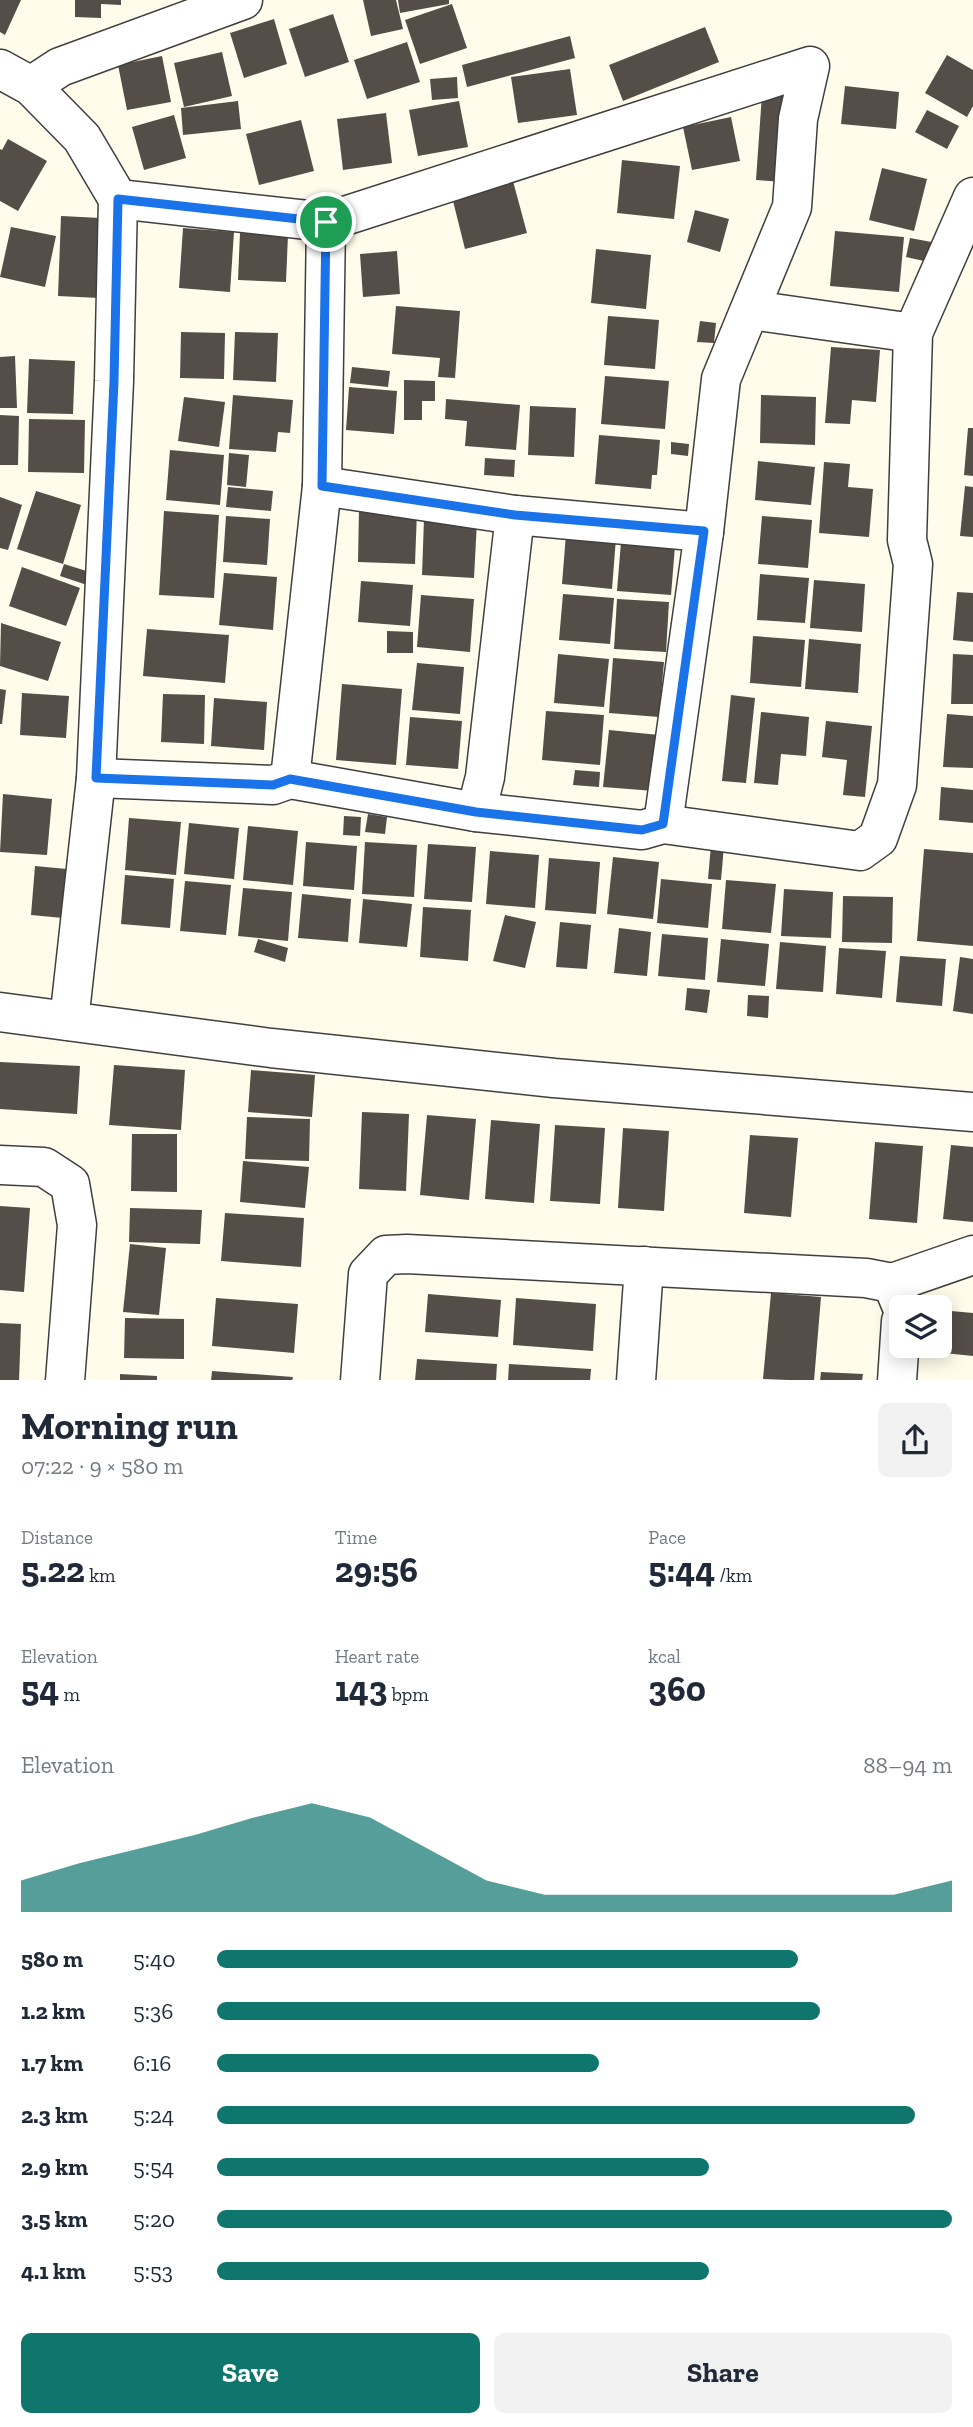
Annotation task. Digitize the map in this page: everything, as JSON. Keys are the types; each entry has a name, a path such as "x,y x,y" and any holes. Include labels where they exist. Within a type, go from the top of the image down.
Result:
{"street":[{"path":"16,78 60,66 243,0"},
{"path":"118,199 326,222 810,66 798,119 792,207 721,379 704,531 663,824"},
{"path":"16,78 82,138 118,199 114,394 96,778 69,1021"},
{"path":"96,778 273,785 290,779 476,812 642,830 663,824 860,851 877,838 897,785 913,564 907,540 913,333 973,197"},
{"path":"290,779 322,486 326,222"},
{"path":"751,310 913,333"},
{"path":"322,486 515,515 704,531"},
{"path":"476,812 485,777 515,515"},
{"path":"0,1012 271,1048 554,1078 973,1112"},
{"path":"0,1165 44,1167 70,1184 77,1225 65,1380"},
{"path":"360,1380 368,1274 386,1255 866,1278 897,1295 973,1255"},
{"path":"636,1380 645,1266"},
{"path":"897,1380 899,1358"}],"building":[{"path":"0,0 21,0 5,35 0,32"},
{"path":"75,0 121,0 121,5 101,4 101,18 75,17"},
{"path":"363,0 396,0 403,29 371,36"},
{"path":"398,0 449,0 449,4 400,13"},
{"path":"452,4 467,48 420,64 405,20"},
{"path":"333,14 349,62 305,77 289,29"},
{"path":"274,19 287,64 244,78 230,33"},
{"path":"705,27 719,62 623,101 609,65"},
{"path":"570,36 575,58 467,87 462,65"},
{"path":"407,42 420,82 367,99 354,60"},
{"path":"222,52 232,96 184,107 174,63"},
{"path":"947,55 973,70 973,106 967,117 925,93"},
{"path":"162,56 171,102 127,110 118,65"},
{"path":"570,69 577,115 518,123 511,77"},
{"path":"457,77 458,98 432,100 430,79"},
{"path":"845,86 899,92 896,129 841,124"},
{"path":"762,94 792,96 785,182 756,180"},
{"path":"238,101 241,129 183,135 181,108"},
{"path":"459,101 468,147 418,156 409,110"},
{"path":"927,110 959,126 947,149 915,132"},
{"path":"386,113 392,163 343,170 337,119"},
{"path":"174,115 186,158 144,170 132,127"},
{"path":"731,117 740,161 692,170 683,127"},
{"path":"301,120 314,171 259,185 246,134"},
{"path":"8,139 47,161 18,211 0,201 0,149 2,150"},
{"path":"622,160 680,166 674,219 617,213"},
{"path":"882,168 927,179 914,231 869,220"},
{"path":"513,181 527,233 465,249 452,197"},
{"path":"695,210 729,219 720,252 687,242"},
{"path":"61,216 101,218 99,298 58,296"},
{"path":"11,227 56,236 45,287 0,277"},
{"path":"183,228 234,232 230,292 179,288"},
{"path":"835,231 904,237 899,292 830,286"},
{"path":"240,233 288,235 286,282 238,280"},
{"path":"910,238 937,243 933,263 906,257"},
{"path":"596,249 651,255 646,309 591,303"},
{"path":"397,251 400,294 363,297 360,254"},
{"path":"396,306 460,311 455,378 438,377 440,358 392,354"},
{"path":"608,316 659,320 655,369 604,365"},
{"path":"700,321 716,323 714,343 697,342"},
{"path":"181,332 225,333 224,379 180,378"},
{"path":"235,332 278,333 276,382 233,380"},
{"path":"831,347 880,350 876,402 852,400 850,424 825,423"},
{"path":"15,356 17,408 0,408 0,357"},
{"path":"29,359 75,361 73,414 27,413"},
{"path":"352,367 390,371 388,387 350,383"},
{"path":"605,376 669,381 665,429 601,424"},
{"path":"404,380 435,381 435,401 422,401 422,420 404,420"},
{"path":"349,387 397,391 394,434 346,430"},
{"path":"233,395 293,400 290,433 278,432 276,452 229,449"},
{"path":"761,395 816,397 815,445 760,443"},
{"path":"184,397 225,402 219,447 178,441"},
{"path":"446,399 520,405 516,450 465,446 467,421 445,419"},
{"path":"530,406 576,408 574,457 528,455"},
{"path":"0,415 19,416 18,465 0,465"},
{"path":"29,419 85,420 84,473 28,472"},
{"path":"968,428 973,428 973,476 964,475"},
{"path":"599,435 660,440 657,475 652,475 651,489 595,484"},
{"path":"671,442 689,444 688,456 671,454"},
{"path":"170,450 224,455 220,505 166,500"},
{"path":"229,453 249,455 246,487 227,485"},
{"path":"485,458 515,460 514,477 484,475"},
{"path":"758,461 815,467 811,505 755,500"},
{"path":"824,462 850,464 848,487 873,489 869,537 819,533"},
{"path":"965,486 973,487 973,537 960,536"},
{"path":"228,487 273,491 271,511 226,507"},
{"path":"36,491 81,505 63,564 17,549"},
{"path":"0,497 22,505 8,550 0,548"},
{"path":"359,509 417,511 415,564 358,562"},
{"path":"164,511 219,515 214,598 159,595"},
{"path":"226,516 270,519 267,565 223,562"},
{"path":"762,516 812,520 808,568 758,564"},
{"path":"424,519 477,521 474,578 422,575"},
{"path":"566,534 616,538 612,589 562,584"},
{"path":"621,542 675,546 671,595 617,591"},
{"path":"64,564 96,574 93,587 60,576"},
{"path":"22,567 80,588 66,626 9,606"},
{"path":"224,573 277,577 273,630 219,625"},
{"path":"760,574 809,578 805,623 757,620"},
{"path":"814,580 865,584 862,632 810,628"},
{"path":"361,581 413,585 410,626 358,622"},
{"path":"957,592 973,593 973,642 953,640"},
{"path":"563,594 614,598 610,644 559,640"},
{"path":"421,595 474,599 470,652 417,647"},
{"path":"617,599 669,602 666,652 614,649"},
{"path":"1,623 61,642 48,681 0,666"},
{"path":"147,629 229,635 225,683 143,676"},
{"path":"387,631 413,632 413,653 387,653"},
{"path":"753,636 805,640 801,687 750,683"},
{"path":"809,639 861,644 858,693 805,689"},
{"path":"558,654 609,659 604,707 554,703"},
{"path":"953,654 973,655 973,704 951,704"},
{"path":"613,658 664,662 659,717 609,713"},
{"path":"417,663 464,667 460,714 412,710"},
{"path":"342,684 402,689 396,765 336,760"},
{"path":"0,689 6,690 2,724 0,724"},
{"path":"22,693 69,696 66,738 20,735"},
{"path":"163,694 205,695 204,744 161,742"},
{"path":"731,695 755,698 746,783 722,781"},
{"path":"214,698 267,702 264,750 211,746"},
{"path":"546,711 604,715 600,765 542,760"},
{"path":"761,712 809,717 806,756 781,754 778,785 754,783"},
{"path":"947,714 973,716 973,768 943,767"},
{"path":"410,717 462,721 458,769 406,765"},
{"path":"826,721 872,726 865,797 843,795 847,760 822,757"},
{"path":"609,730 659,735 654,791 603,787"},
{"path":"575,770 600,772 599,787 573,785"},
{"path":"941,787 973,790 973,823 939,820"},
{"path":"3,794 52,799 47,855 0,852"},
{"path":"368,814 387,817 385,834 365,832"},
{"path":"344,816 361,817 360,836 343,835"},
{"path":"129,818 181,822 176,875 125,870"},
{"path":"189,823 239,828 234,879 184,874"},
{"path":"248,826 298,831 293,885 243,880"},
{"path":"306,842 357,846 354,890 303,886"},
{"path":"365,842 417,845 414,897 362,894"},
{"path":"428,844 476,847 472,902 424,899"},
{"path":"711,845 724,846 721,880 708,879"},
{"path":"924,849 973,853 973,946 917,941"},
{"path":"490,851 539,855 535,908 486,904"},
{"path":"613,857 659,862 653,919 607,914"},
{"path":"549,858 600,862 596,914 545,910"},
{"path":"35,866 67,869 63,918 31,915"},
{"path":"125,875 174,879 170,928 121,924"},
{"path":"661,879 712,884 708,928 657,923"},
{"path":"726,880 776,884 771,933 722,929"},
{"path":"185,881 231,885 226,935 180,931"},
{"path":"243,888 292,892 288,941 238,936"},
{"path":"784,889 833,892 831,938 781,936"},
{"path":"302,894 351,899 348,942 298,938"},
{"path":"843,896 893,897 892,943 842,942"},
{"path":"363,899 412,904 407,947 359,943"},
{"path":"423,907 471,910 468,961 420,957"},
{"path":"505,915 536,922 525,968 493,961"},
{"path":"560,922 591,925 587,969 556,967"},
{"path":"619,928 651,932 647,976 614,973"},
{"path":"662,934 708,938 705,980 658,976"},
{"path":"258,939 288,948 285,962 254,952"},
{"path":"721,939 769,944 765,986 717,982"},
{"path":"780,942 826,946 823,992 776,989"},
{"path":"839,948 886,951 882,998 836,994"},
{"path":"900,956 946,959 942,1006 896,1002"},
{"path":"960,957 973,959 973,1014 953,1011"},
{"path":"687,988 710,990 707,1013 685,1010"},
{"path":"748,995 769,996 768,1018 747,1016"},
{"path":"0,1062 80,1066 77,1114 0,1109"},
{"path":"114,1065 185,1070 181,1130 109,1125"},
{"path":"251,1070 315,1075 312,1117 248,1112"},
{"path":"362,1112 409,1114 406,1191 359,1189"},
{"path":"427,1115 476,1119 469,1200 420,1195"},
{"path":"247,1117 310,1119 309,1161 245,1159"},
{"path":"491,1120 540,1124 534,1203 485,1199"},
{"path":"555,1125 605,1128 600,1204 550,1201"},
{"path":"623,1128 669,1131 664,1211 618,1208"},
{"path":"132,1134 177,1134 177,1192 131,1191"},
{"path":"750,1135 798,1138 791,1217 744,1213"},
{"path":"875,1142 923,1146 917,1223 869,1219"},
{"path":"951,1145 973,1147 973,1222 943,1219"},
{"path":"243,1161 309,1167 305,1208 240,1202"},
{"path":"0,1206 30,1208 24,1292 0,1290"},
{"path":"130,1208 202,1210 200,1244 129,1242"},
{"path":"225,1213 304,1218 301,1267 221,1261"},
{"path":"130,1244 166,1248 159,1315 123,1312"},
{"path":"771,1293 821,1297 814,1380 763,1379"},
{"path":"428,1294 501,1300 498,1337 425,1332"},
{"path":"216,1298 298,1304 294,1353 212,1346"},
{"path":"516,1298 596,1304 593,1351 513,1345"},
{"path":"952,1311 973,1313 973,1356 952,1354"},
{"path":"125,1318 184,1319 184,1359 124,1358"},
{"path":"0,1323 21,1324 19,1380 0,1380"},
{"path":"417,1359 497,1364 496,1380 415,1380"},
{"path":"509,1364 591,1369 590,1380 508,1380"},
{"path":"212,1371 293,1377 292,1380 211,1380"},
{"path":"821,1372 863,1374 862,1380 820,1380"},
{"path":"120,1374 157,1376 157,1380 120,1380"}],"route":[{"path":"118,199 326,222 322,486 515,515 704,531 663,824 642,830 476,812 290,779 273,785 96,778 114,381 118,199"}]}
